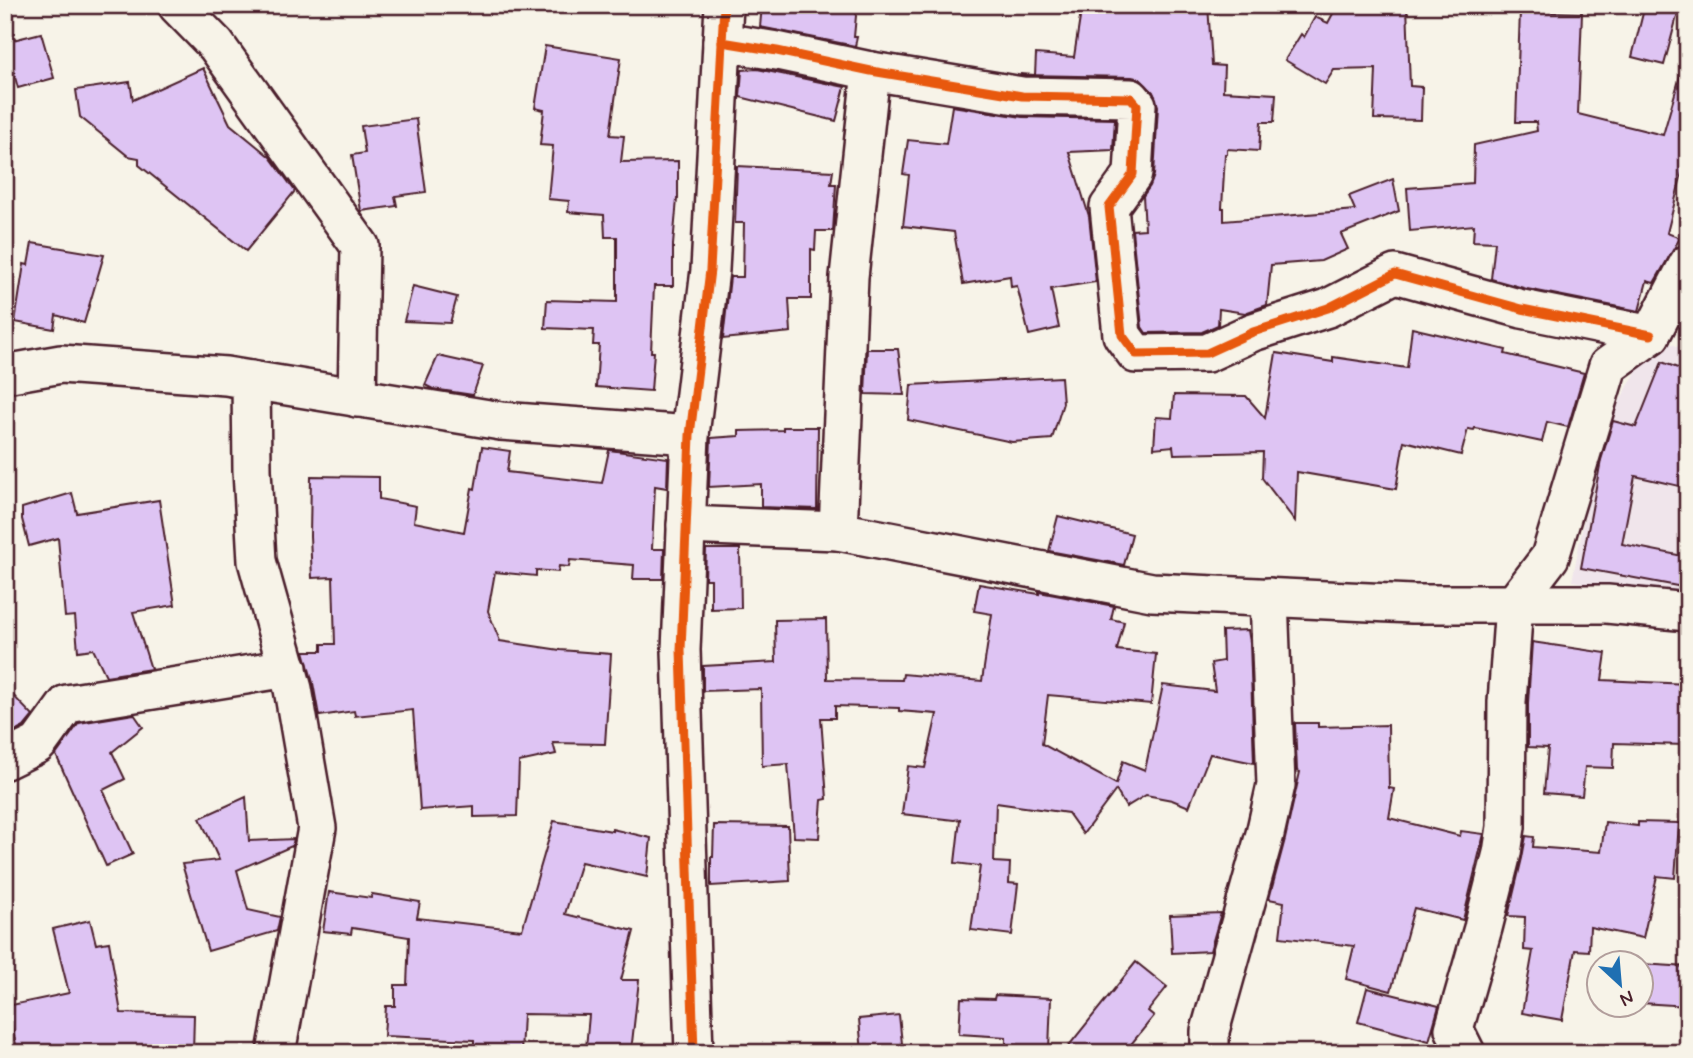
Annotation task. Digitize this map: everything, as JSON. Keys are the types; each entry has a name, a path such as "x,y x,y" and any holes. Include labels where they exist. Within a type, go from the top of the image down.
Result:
{"street":[{"path":"177,5 216,45 360,247 357,398"},
{"path":"694,1053 681,650 690,435 710,270 724,5"},
{"path":"722,42 871,71 1022,96 1131,98 1137,105 1133,174 1109,207 1122,335 1136,354 1206,353 1253,332 1328,308 1395,274 1522,309 1651,335"},
{"path":"838,531 849,277 871,71"},
{"path":"1466,1053 1454,1029 1483,928 1506,827 1507,702 1514,604 1550,556 1608,366 1651,335 1688,264"},
{"path":"5,374 61,364 226,376 501,421 690,435"},
{"path":"251,380 257,561 293,689 317,828 276,1053"},
{"path":"686,525 838,531 1152,592 1412,604 1607,604 1688,612"},
{"path":"1210,1053 1210,1031 1276,785 1269,597"},
{"path":"5,760 38,744 67,704 288,668"}],"shaded area":[{"path":"1656,337 1688,351 1688,603 1572,581 1601,434"}],"building":[{"path":"762,5 857,5 855,46 760,27"},
{"path":"1082,5 1208,5 1212,65 1224,66 1223,91 1276,94 1274,122 1261,122 1259,151 1227,149 1222,208 1224,221 1355,210 1349,196 1393,179 1399,211 1341,234 1348,249 1321,261 1271,265 1267,305 1245,313 1219,309 1218,325 1202,332 1146,333 1142,327 1132,230 1145,229 1143,196 1154,175 1158,106 1153,92 1140,79 1132,77 1024,75 1020,74 1035,75 1036,54 1074,57"},
{"path":"1407,5 1410,86 1422,87 1421,120 1374,119 1376,69 1334,70 1325,84 1285,60 1301,34 1304,37 1315,17 1328,23 1337,6"},
{"path":"1645,5 1680,5 1664,65 1632,57"},
{"path":"1520,11 1582,13 1578,114 1663,135 1680,76 1688,77 1688,149 1667,233 1680,238 1654,283 1647,281 1639,311 1527,289 1491,279 1495,242 1473,241 1474,225 1410,231 1407,188 1473,183 1474,145 1537,131 1536,122 1516,122"},
{"path":"41,33 54,78 18,88 5,42"},
{"path":"545,46 621,58 610,135 624,136 621,162 678,161 673,286 654,286 651,391 596,387 599,345 593,345 594,330 545,328 547,300 617,302 617,237 605,237 604,215 568,212 569,201 548,199 553,146 540,145 544,110 535,108"},
{"path":"203,68 230,124 270,157 295,191 246,251 139,165 139,158 128,156 80,117 76,90 130,82 133,100"},
{"path":"757,69 845,87 836,121 740,97 742,70"},
{"path":"952,106 1022,117 1115,119 1113,150 1069,152 1089,216 1096,282 1051,289 1059,328 1029,335 1017,286 1011,287 1010,276 963,284 954,232 903,226 909,175 903,174 908,140 946,144"},
{"path":"416,119 426,192 395,196 397,206 361,211 352,155 365,153 361,126"},
{"path":"737,166 833,171 831,184 836,184 833,231 816,231 815,250 811,249 811,299 789,299 791,332 723,339 730,277 743,277 744,223 735,223"},
{"path":"32,243 104,255 84,323 56,315 54,329 15,322 24,264 28,265"},
{"path":"413,286 457,297 450,323 404,321"},
{"path":"1412,328 1506,350 1505,354 1584,373 1568,427 1547,422 1542,442 1475,428 1468,429 1461,455 1404,441 1396,489 1297,472 1295,521 1262,478 1263,452 1174,454 1173,446 1154,448 1156,417 1172,418 1174,395 1246,396 1265,418 1276,353 1333,362 1333,357 1407,368"},
{"path":"867,349 898,349 904,395 865,394"},
{"path":"438,356 483,366 473,395 433,389 425,385"},
{"path":"1662,362 1688,372 1688,488 1635,476 1622,544 1688,557 1688,588 1581,568 1601,460 1613,421 1636,427"},
{"path":"1061,377 1063,403 1052,439 1012,442 908,420 911,385"},
{"path":"783,427 818,427 817,509 761,507 761,484 709,487 711,438 739,436 739,431 783,430"},
{"path":"482,447 510,451 507,472 602,483 609,450 668,458 667,488 655,486 652,549 664,549 663,579 633,579 634,565 570,560 569,567 559,566 558,572 536,570 536,576 495,572 488,611 500,641 611,654 605,744 553,743 556,754 519,762 517,816 474,817 474,806 420,810 413,710 355,716 354,711 319,716 304,651 322,651 322,644 335,644 333,577 312,578 311,476 379,477 379,499 416,506 414,522 464,532"},
{"path":"72,493 77,513 159,500 175,605 133,612 151,669 106,676 93,649 78,651 75,616 65,617 58,538 29,546 22,508"},
{"path":"1058,516 1132,534 1124,565 1049,551"},
{"path":"706,549 740,549 741,608 711,609 711,579 705,579"},
{"path":"979,584 1114,606 1111,619 1124,622 1117,650 1156,654 1151,704 1048,695 1042,744 1116,784 1123,761 1145,770 1163,685 1215,691 1211,663 1223,661 1222,631 1248,630 1250,642 1254,763 1210,754 1189,807 1172,800 1146,795 1126,807 1116,790 1083,834 1068,813 996,803 994,862 1010,863 1009,883 1018,884 1012,935 971,930 980,866 955,863 960,819 902,814 908,766 925,768 937,714 899,711 899,708 835,706 835,718 821,718 827,799 822,800 819,838 794,837 788,764 762,766 761,689 703,691 703,666 776,662 775,620 826,619 827,679 902,680 903,674 982,681 992,614 974,611"},
{"path":"1532,642 1606,653 1602,680 1688,684 1685,745 1614,743 1613,768 1585,767 1582,796 1544,793 1548,748 1528,747"},
{"path":"5,687 33,716 24,727 5,737"},
{"path":"134,714 143,727 112,752 125,779 103,790 133,854 106,866 56,755 79,723"},
{"path":"1295,723 1318,723 1318,727 1388,725 1389,788 1394,789 1389,818 1460,836 1461,831 1484,834 1463,920 1414,908 1391,991 1346,979 1354,946 1280,937 1284,902 1269,899 1300,772 1297,771"},
{"path":"246,797 249,841 294,839 292,846 237,870 248,910 280,917 277,931 208,951 182,864 219,860 200,818"},
{"path":"554,821 612,829 651,838 647,877 581,862 565,914 634,931 621,980 639,980 631,1052 586,1048 589,1015 523,1014 521,1053 474,1053 474,1040 384,1036 386,1006 395,1006 395,985 407,985 409,937 352,928 351,934 323,931 329,892 371,898 372,894 420,902 417,918 522,930"},
{"path":"1605,822 1638,826 1638,822 1679,823 1675,878 1657,876 1643,938 1590,927 1589,950 1575,950 1562,1020 1522,1013 1533,951 1524,950 1525,917 1508,916 1526,836 1534,837 1533,847 1601,852"},
{"path":"714,825 788,826 790,881 711,886"},
{"path":"1221,913 1210,951 1172,953 1170,915"},
{"path":"90,920 96,944 109,942 121,1013 194,1015 193,1053 18,1053 7,1006 69,993 53,929"},
{"path":"1136,962 1167,987 1148,1011 1154,1016 1124,1053 1063,1053"},
{"path":"1654,965 1688,967 1688,1006 1654,1004"},
{"path":"1367,988 1439,1006 1429,1041 1358,1022"},
{"path":"995,995 1051,998 1049,1049 1006,1047 1006,1037 959,1034 961,998 994,999"},
{"path":"899,1015 903,1053 862,1053 859,1019"}],"cycle path":[{"path":"694,1053 681,650 690,435 710,270 724,5"},
{"path":"722,42 871,71 1022,96 1131,98 1137,105 1133,174 1109,207 1122,335 1136,354 1207,353 1253,332 1328,308 1395,274 1522,309 1651,335"}]}
